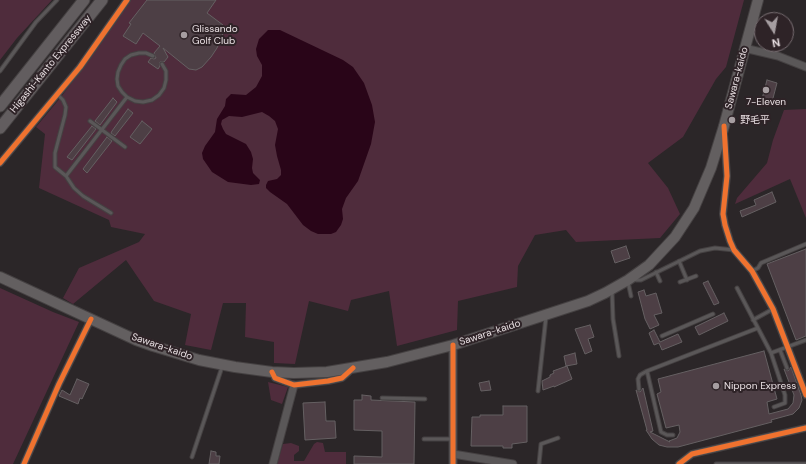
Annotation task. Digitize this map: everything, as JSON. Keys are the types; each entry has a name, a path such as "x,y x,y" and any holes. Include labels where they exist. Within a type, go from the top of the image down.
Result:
{"highway":[{"name":"Higashi-Kanto Expressway","path":"0,106 84,0"},
{"name":"Higashi-Kanto Expressway","path":"0,128 102,0"},
{"name":"Sawara-kaido","path":"0,277 153,346 223,365 272,372 314,373 387,362 453,345 546,316 588,301 630,278 660,254 675,237 691,213 704,186 724,126 758,0"}],"street":[{"path":"0,163 80,67 127,0"},
{"path":"744,48 778,56 806,67"},
{"path":"724,126 727,176 723,214 725,225 734,250 752,271 773,309 806,395"},
{"path":"24,464 59,384 91,319"},
{"path":"453,345 453,464"},
{"path":"272,372 275,378 294,385 328,382 342,378 353,368"},
{"path":"273,464 294,385"},
{"path":"679,464 692,454 806,428"},
{"path":"453,454 513,464"}],"lane":[{"path":"0,71 36,22 56,0"},
{"path":"153,56 146,53 138,53 125,59 121,65 118,72 118,86 127,98 143,102 152,100 159,95 164,88 166,80 166,71 162,64"},
{"path":"58,95 64,100 66,107 55,153 55,167 66,176 74,188 83,196 111,212"},
{"path":"66,176 127,98"},
{"path":"90,121 125,147"},
{"path":"752,271 758,268 761,263 806,244"},
{"path":"631,296 630,278 641,280 700,250 715,248 734,250"},
{"path":"678,261 687,280"},
{"path":"656,272 660,281"},
{"path":"680,282 696,276"},
{"path":"737,288 771,353 785,395 785,403 774,407"},
{"path":"612,289 613,319 619,356"},
{"path":"753,320 773,309"},
{"path":"662,336 713,314"},
{"path":"538,391 546,316"},
{"path":"639,389 638,379 640,375 647,371 758,328"},
{"path":"771,353 806,340"},
{"path":"780,350 787,368"},
{"path":"192,457 223,365"},
{"path":"647,371 661,432 667,435 673,435"},
{"path":"382,398 424,399"},
{"path":"539,464 541,444 558,438"},
{"path":"424,439 453,439"},
{"path":"716,464 806,464"}],"shaded area":[{"path":"0,0 52,0 17,38 0,60"},
{"name":"Glissando Golf Club","path":"130,0 744,0 726,67 716,79 683,137 648,163 668,188 680,214 660,238 576,242 566,230 535,235 518,266 517,287 458,301 457,330 397,346 389,291 351,300 348,311 309,301 295,364 274,363 274,342 245,337 246,303 223,303 211,350 185,345 191,314 154,301 126,260 73,304 63,298 79,268 139,242 145,234 111,227 109,220 39,188 45,134 36,127 61,97 101,43"},
{"path":"268,30 280,30 343,60 353,67 364,83 372,105 375,122 371,144 358,181 346,198 342,209 343,219 341,225 336,232 331,234 318,234 311,231 303,225 287,204 266,188 268,181 277,179 281,175 275,145 278,129 275,121 269,116 262,112 242,117 229,116 222,120 221,124 226,134 246,144 253,159 253,173 260,180 259,184 251,185 228,182 212,172 203,159 202,153 215,132 217,119 225,106 226,99 231,94 246,95 256,87 262,76 262,65 257,56 256,49 259,39"},
{"path":"806,109 806,218 790,179 735,204 737,198 767,163 773,140 784,110"},
{"path":"0,288 79,322 13,464 0,464"},
{"path":"268,382 288,387 282,404 271,400"},
{"path":"317,442 323,443 325,452 346,452 346,464 277,464 283,444 291,443 299,446 299,451 294,455 294,461 304,461 314,444"}],"building":[{"name":"Glissando Golf Club","path":"147,0 216,0 207,13 223,25 219,30 223,32 222,37 211,57 202,67 196,70 189,69 163,48 168,57 164,62 160,62 158,69 148,62 151,58 156,58 154,53 160,46 143,33 136,44 123,36 131,24 129,23"},
{"path":"767,80 777,83 772,102 762,99"},
{"path":"113,98 117,102 100,125 95,121"},
{"path":"128,109 133,113 115,136 111,133"},
{"path":"142,121 152,129 140,144 130,137"},
{"path":"92,126 96,129 72,160 67,157"},
{"path":"107,137 112,141 87,173 83,169"},
{"path":"772,192 776,202 742,217 740,211 756,205 754,200"},
{"path":"626,246 630,258 615,263 611,251"},
{"path":"806,249 806,336 796,340 767,264"},
{"path":"708,281 719,303 714,305 703,283"},
{"path":"644,290 646,296 656,293 662,313 654,315 659,325 650,329 645,319 638,292"},
{"path":"724,313 728,321 699,335 695,327"},
{"path":"590,325 594,337 588,339 592,351 585,354 575,329"},
{"path":"654,330 660,342 678,334 682,342 662,350 659,343 654,345 649,333"},
{"name":"Nippon Express","path":"764,351 777,399 767,402 769,414 788,409 793,403 794,395 784,369 788,371 791,367 802,400 799,408 793,414 771,420 772,422 678,447 659,445 652,439 646,430 636,390 640,392 643,388 653,431 650,432 670,442 669,441 677,438 680,432 679,425 666,428 657,394 661,392 658,379"},
{"path":"575,353 577,364 566,366 564,356"},
{"path":"567,366 572,379 543,390 542,381 550,377 550,375 554,373 553,371"},
{"path":"77,379 89,384 78,404 59,396 62,390 70,395"},
{"path":"489,381 491,390 481,391 479,383"},
{"path":"362,395 371,396 371,400 415,402 414,464 354,464 354,456 382,457 382,431 354,430 354,400 362,400"},
{"path":"325,402 326,421 335,421 336,438 305,440 303,403"},
{"path":"503,406 527,406 527,442 512,444 512,448 503,448 503,446 471,446 472,417 480,417 480,415 503,415"},
{"path":"211,451 216,452 216,456 220,456 219,464 209,464"}],"cycle path":[{"path":"0,163 80,67 127,0"},
{"path":"724,126 727,176 723,214 725,225 734,250 752,271 773,309 806,395"},
{"path":"24,464 59,384 91,319"},
{"path":"453,345 453,464"},
{"path":"272,372 275,378 294,385 342,378 353,368"},
{"path":"679,464 692,454 806,428"}],"place":[{"name":"Glissando Golf Club","path":"184,35"},
{"name":"7-Eleven","path":"766,90"},
{"name":"野毛平","path":"732,120"},
{"name":"Nippon Express","path":"716,386"}]}
